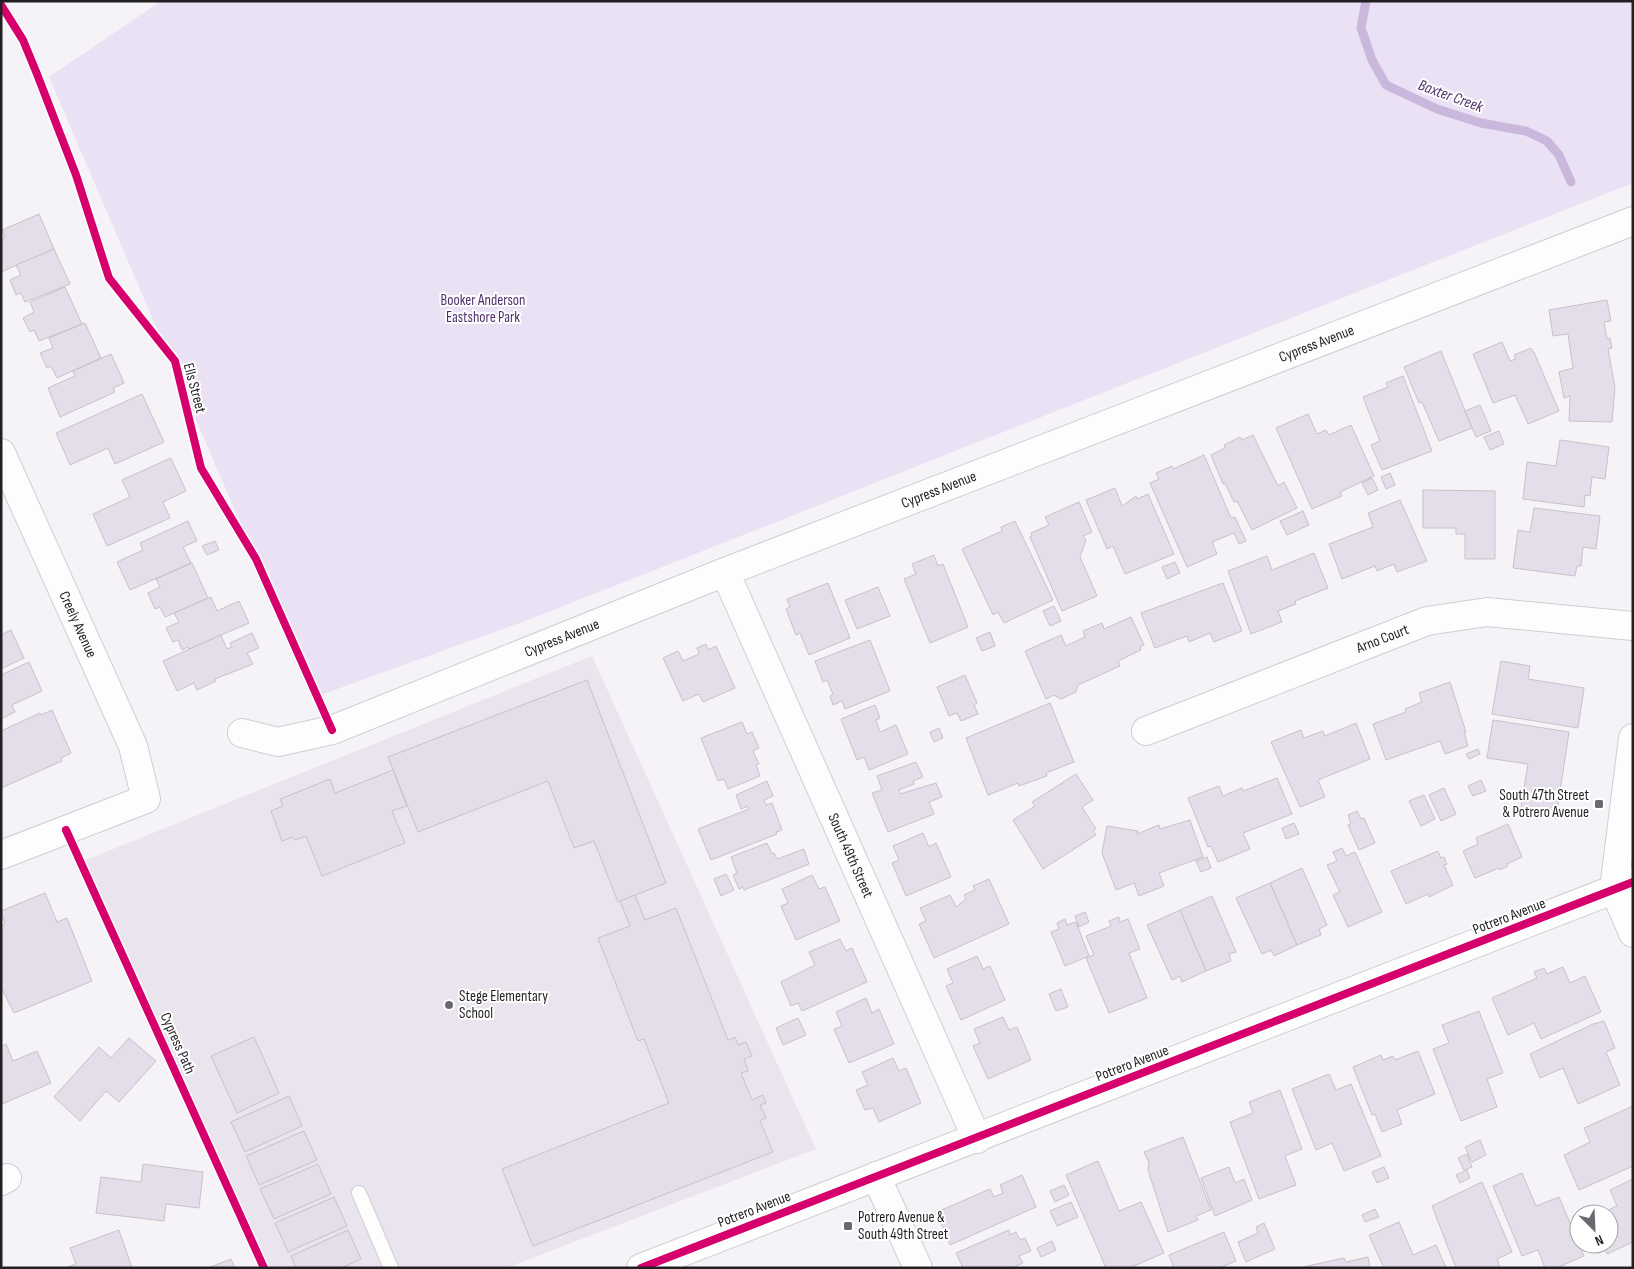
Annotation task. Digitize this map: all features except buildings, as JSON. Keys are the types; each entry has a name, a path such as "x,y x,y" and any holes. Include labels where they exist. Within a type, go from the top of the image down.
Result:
{"street":[{"name":"Cypress Avenue","path":"242,734 278,742 332,730 725,572 1633,221"},
{"name":"Creely Avenue","path":"1,452 133,746 146,799 1,855"},
{"name":"South 49th Street","path":"725,572 977,1139"},
{"name":"Arno Court","path":"1146,731 1427,621 1487,612 1633,626"},
{"path":"1633,738 1624,886 1633,933"},
{"name":"Potrero Avenue","path":"641,1268 1624,886"},
{"path":"876,1176 918,1268"}],"lane":[{"path":"359,1193 392,1268"}],"shaded area":[{"name":"Stege Elementary School","path":"592,656 816,1149 506,1268 268,1268 81,862"}],"green space":[{"name":"Booker Anderson Eastshore Park","path":"161,1 1633,1 1633,183 536,617 315,697 49,77"}],"waterway":[{"name":"Baxter Creek","path":"1366,1 1361,28 1372,60 1386,85 1437,109 1481,123 1526,131 1547,141 1559,155 1571,182"}],"cycle path":[{"name":"Ells Street","path":"1,5 23,40 37,74 76,175 109,278 175,361 201,468 256,559 332,730"},
{"name":"Cypress Path","path":"66,830 264,1268"},
{"path":"641,1268 1633,882"}],"place":[{"name":"South 47th Street & Potrero Avenue","path":"1599,804"},
{"name":"Stege Elementary School","path":"449,1005"},
{"name":"Potrero Avenue & South 49th Street","path":"848,1226"}]}
